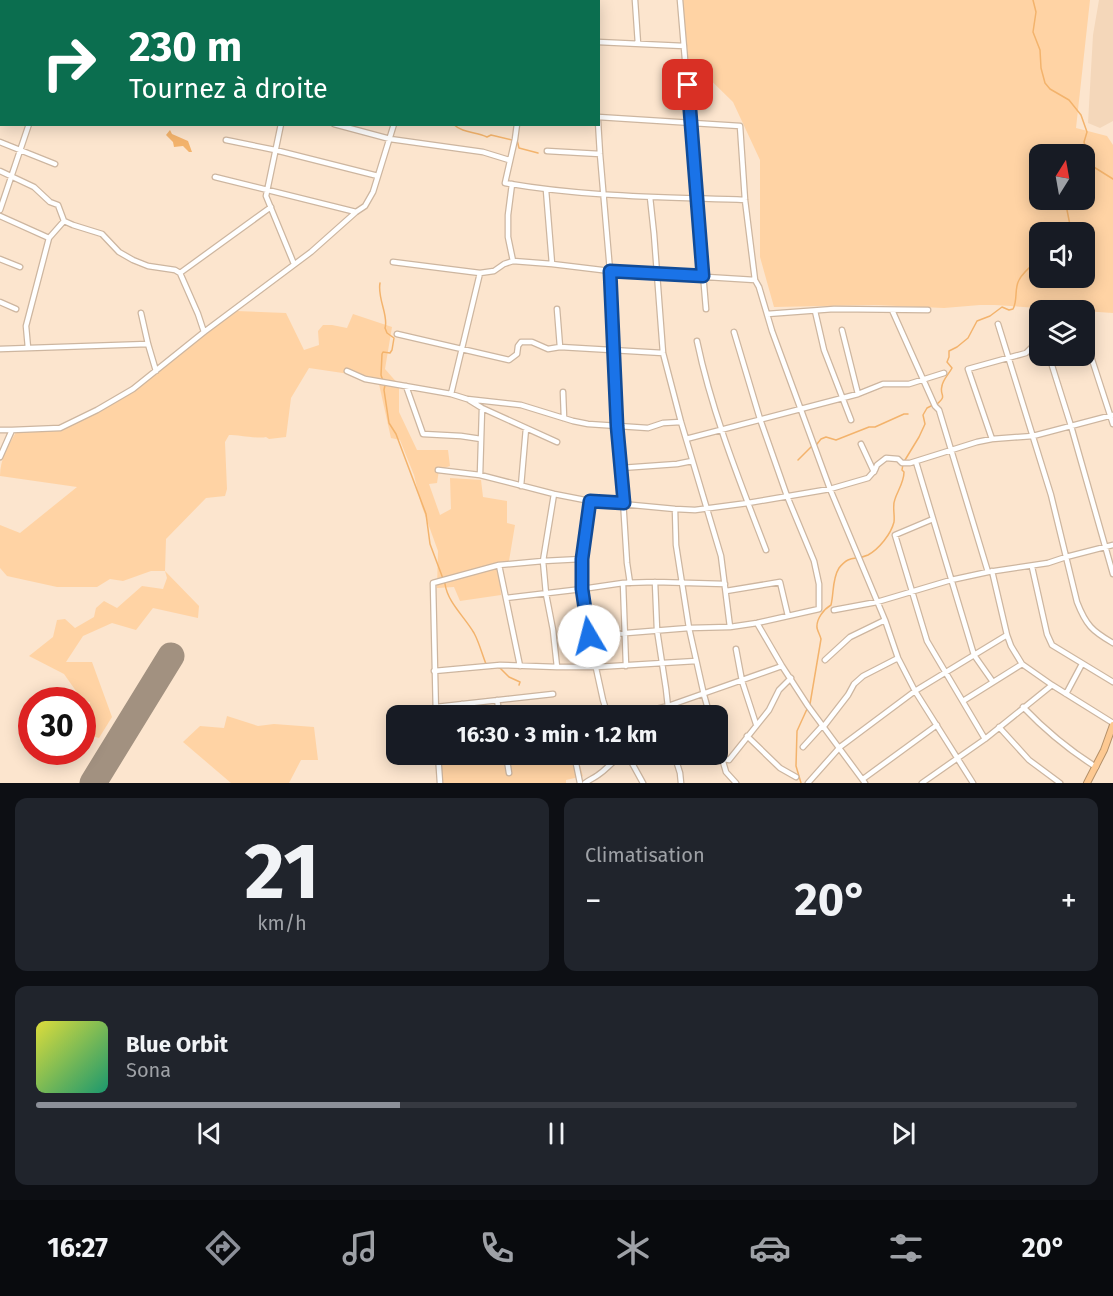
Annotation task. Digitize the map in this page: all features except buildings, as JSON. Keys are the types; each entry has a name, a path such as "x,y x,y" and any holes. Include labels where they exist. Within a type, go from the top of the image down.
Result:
{"highway":[{"path":"1087,783 1113,724"}],"street":[{"path":"635,0 638,44"},
{"path":"680,0 706,309"},
{"path":"600,42 684,46"},
{"path":"600,119 740,126 745,200 755,280 772,332 813,446 885,620 898,658 915,691 973,783"},
{"path":"0,210 28,126"},
{"path":"281,126 266,196 294,264"},
{"path":"341,126 390,139 483,152 509,160"},
{"path":"0,430 60,428 97,410 133,389 204,332 311,252 365,206 374,192 393,126"},
{"path":"517,126 504,183 546,190 603,195 745,200"},
{"path":"598,126 615,351 617,426 630,583"},
{"path":"226,140 378,176"},
{"path":"0,142 55,164"},
{"path":"547,151 600,154"},
{"path":"0,171 34,187 58,205 64,221 102,234 120,252 133,260 180,273 204,332"},
{"path":"215,177 356,212"},
{"path":"512,184 508,237 513,261"},
{"path":"546,190 552,264"},
{"path":"650,198 663,353 721,556 730,627"},
{"path":"180,273 271,207"},
{"path":"0,216 49,238"},
{"path":"28,348 26,326 49,238 64,221"},
{"path":"0,259 20,267"},
{"path":"393,262 480,273 494,271 513,261 610,271 755,280"},
{"path":"451,394 480,273"},
{"path":"0,302 16,309"},
{"path":"557,309 560,347"},
{"path":"767,314 834,309 928,310"},
{"path":"815,310 824,350 851,420"},
{"path":"892,310 934,405 939,410 1011,646 1022,664 1113,724"},
{"path":"141,313 156,371"},
{"path":"998,324 1051,495 1077,602 1083,617 1093,630 1113,643"},
{"path":"842,330 858,394"},
{"path":"589,636 730,627 819,609 819,584 814,561 787,496 760,419 734,332"},
{"path":"397,334 509,360 518,354 518,346 521,342 532,342 548,350 560,347 663,353"},
{"path":"697,341 704,376 721,429 766,550"},
{"path":"0,349 148,344"},
{"path":"992,439 968,369 1026,353 1029,350"},
{"path":"1052,366 1113,574"},
{"path":"1095,366 1113,424"},
{"path":"346,371 364,379 451,394 467,399 521,405 588,424 648,428 663,423 681,422"},
{"path":"686,439 858,394 883,384 909,384 944,374"},
{"path":"406,386 423,434 481,439"},
{"path":"563,392 564,418"},
{"path":"467,399 557,442"},
{"path":"480,475 482,408"},
{"path":"438,470 480,475 590,501 695,510 830,489 868,478 877,465 886,458 898,459 903,463 915,462 992,439 1033,435 1112,416"},
{"path":"521,486 526,428"},
{"path":"0,457 12,430"},
{"path":"861,444 874,472"},
{"path":"621,468 692,461"},
{"path":"915,462 974,655 993,682"},
{"path":"554,494 543,561 558,667"},
{"path":"590,501 582,559 582,589 589,636 605,705"},
{"path":"675,509 676,545 689,628 707,705"},
{"path":"933,519 895,535 927,642 985,739"},
{"path":"834,610 877,602 990,571 1032,567 1113,545"},
{"path":"436,705 433,583 499,565 582,559"},
{"path":"499,565 520,666"},
{"path":"1032,567 1047,634 1052,645 1113,682"},
{"path":"655,582 657,630 668,705"},
{"path":"726,591 780,582 788,616"},
{"path":"506,598 623,583 725,584"},
{"path":"623,583 626,666"},
{"path":"825,660 850,637 885,620"},
{"path":"757,623 808,706 864,781 937,725"},
{"path":"808,783 840,747 915,691 1007,635"},
{"path":"736,649 742,681 756,724"},
{"path":"803,747 848,695 854,684 863,676 898,658"},
{"path":"434,671 500,665 597,667 696,661"},
{"path":"963,701 1022,664"},
{"path":"1066,694 1082,664"},
{"path":"671,705 782,666"},
{"path":"728,759 769,710 779,690 791,678"},
{"path":"922,783 985,739 1023,706 1052,685"},
{"path":"453,705 553,694"},
{"path":"497,700 498,705"},
{"path":"1023,706 1036,721 1065,746 1096,767"},
{"path":"999,727 1029,760 1060,783"},
{"path":"747,736 780,768 796,777"},
{"path":"439,765 440,783"},
{"path":"508,765 509,773"},
{"path":"577,765 583,783 600,774 609,765"},
{"path":"633,765 643,783"},
{"path":"677,765 681,783"},
{"path":"724,765 726,772 736,783"}],"shaded area":[{"path":"679,0 1090,0 1076,128 1107,136 1113,145 1113,313 1095,312 1095,300 1029,300 1029,307 995,305 944,308 874,305 774,307 760,257 760,160 733,102 686,56"},
{"path":"1099,0 1113,0 1113,121 1100,128 1088,123 1093,35"},
{"path":"170,130 172,134 188,141 192,152 183,146 174,147 173,142 166,135"},
{"path":"236,311 286,313 304,350 319,345 318,331 323,325 347,328 353,314 392,327 385,369 399,385 399,412 417,450 448,450 450,466 439,470 437,483 429,484 440,515 451,509 450,478 481,480 483,497 507,501 507,523 515,525 509,561 498,563 501,595 460,601 454,587 437,588 438,551 421,504 414,475 400,440 391,438 379,384 363,376 309,368 291,398 286,437 269,439 229,435 225,442 227,489 225,496 206,498 166,539 165,571 151,571 123,581 110,579 97,587 57,587 7,576 0,568 0,525 20,533 77,487 0,476 1,464 16,432 62,429 134,389"},
{"path":"165,571 199,606 198,618 153,608 136,630 112,623 83,636 66,662 92,662 112,717 99,738 96,737 96,687 73,687 64,674 29,656 53,637 57,620 65,619 75,628 94,617 96,608 104,601 117,608 142,586 163,589 167,578"},
{"path":"168,646 180,655 104,783 84,783"},
{"path":"227,716 258,726 274,724 314,727 318,760 301,760 289,783 231,783 183,742 200,726 224,728"},
{"path":"437,765 580,765 583,776 566,780 566,783 438,783"}],"waterway":[{"path":"1033,0 1036,12 1033,32 1040,50 1045,83 1050,89 1069,100 1081,115 1087,132 1085,144"},
{"path":"456,126 487,137 491,135 512,140"},
{"path":"517,140 519,148 538,153"},
{"path":"1095,168 1113,179"},
{"path":"1067,210 1069,222"},
{"path":"937,404 943,397 941,389 952,368 947,362 949,351 968,338 977,321 990,316 1002,307 1013,309 1019,280 1029,268"},
{"path":"380,283 385,328 387,333 394,338 390,353 383,352 382,354 383,381"},
{"path":"385,385 389,423 396,434 426,514 430,544 447,591 474,633 486,664"},
{"path":"905,460 925,424 923,415 927,408 933,405"},
{"path":"817,444 826,437 836,440 908,414"},
{"path":"798,460 812,446"},
{"path":"810,704 821,639 817,628 819,618 831,605 834,581 839,568 850,559 868,555 880,545 890,531 894,522 894,502 904,476 903,464"},
{"path":"497,667 509,677 520,682 519,685"},
{"path":"801,783 796,766 797,731 807,709"}],"runway":[{"path":"93,783 171,656"}],"route":[{"path":"589,636 582,589 582,559 590,501 624,503 617,426 610,271 703,276 688,85"}]}
